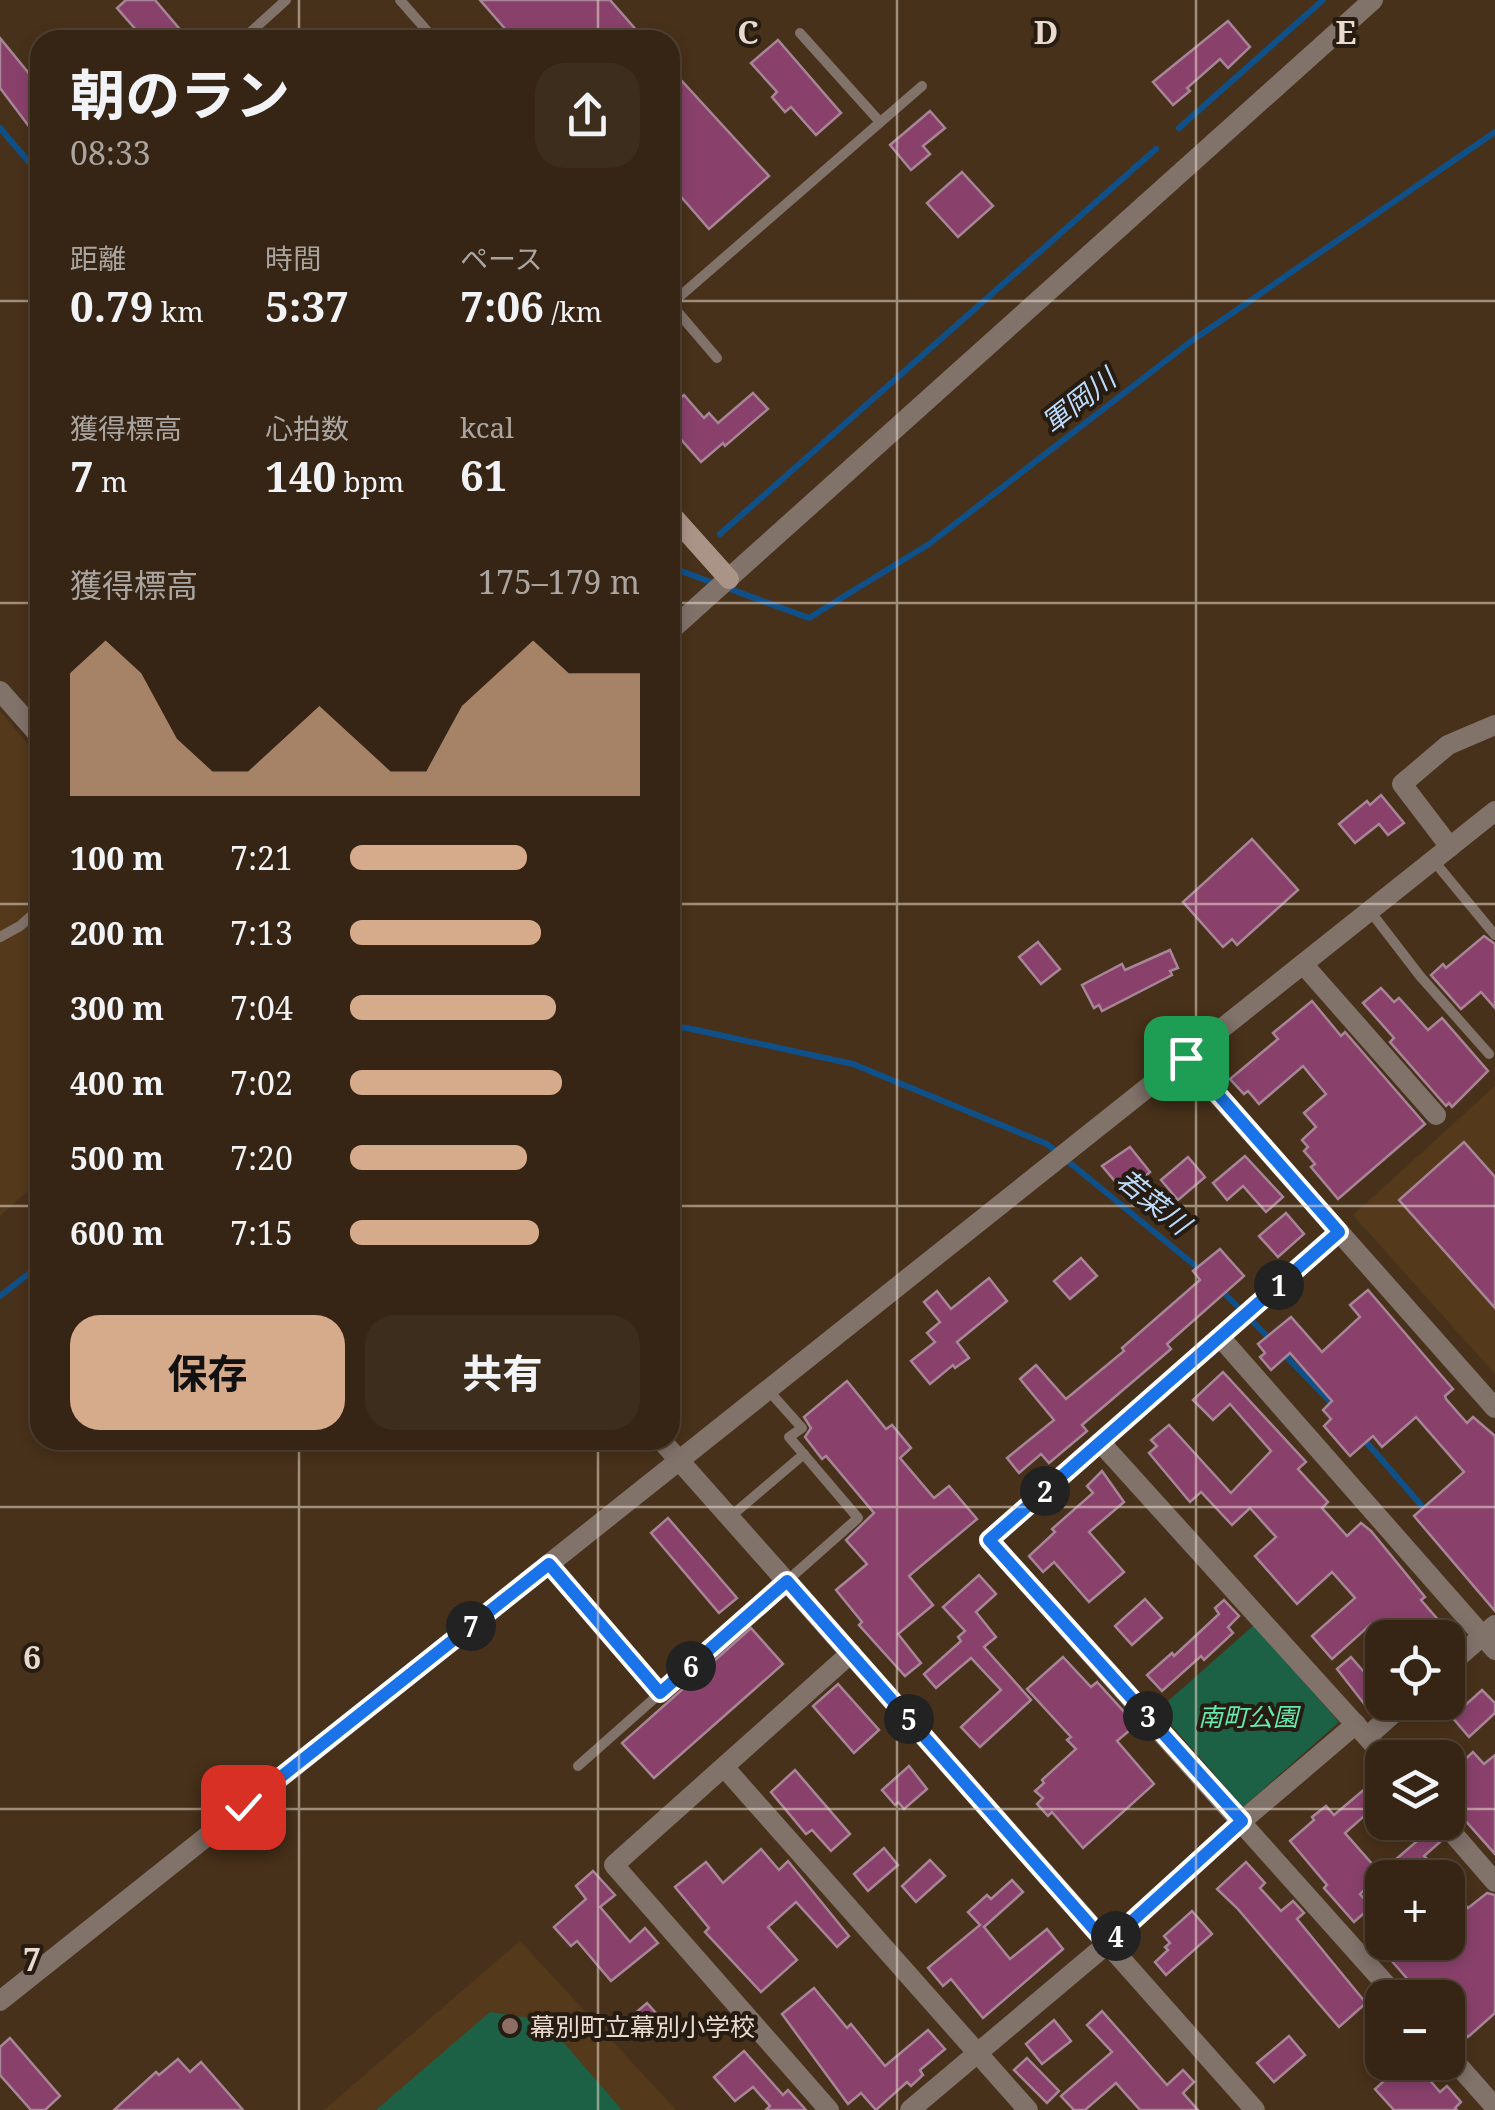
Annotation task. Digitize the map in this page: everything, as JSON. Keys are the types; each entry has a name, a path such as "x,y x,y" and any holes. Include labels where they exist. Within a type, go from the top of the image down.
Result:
{"street":[{"path":"680,622 1373,0"},
{"path":"680,524 729,579"},
{"path":"0,691 30,725"},
{"path":"1441,854 1402,784 1448,745 1495,725"},
{"path":"0,2001 1495,810"},
{"path":"1303,964 1436,1115"},
{"path":"1186,1058 1495,1408"},
{"path":"1339,1232 989,1540 1382,1980"},
{"path":"1220,1337 1491,1637 1465,1655"},
{"path":"1100,1442 1371,1740"},
{"path":"670,1450 1255,2110"},
{"path":"829,2110 614,1864 851,1653"},
{"path":"910,2110 1107,1944 1242,1821 1378,1720"},
{"path":"724,1766 1028,2110"},
{"path":"1459,1840 1495,1882"},
{"path":"1465,2074 1495,2108"}],"lane":[{"path":"254,30 286,0"},
{"path":"400,0 426,30"},
{"path":"800,33 880,122"},
{"path":"680,295 922,86"},
{"path":"680,315 717,358"},
{"path":"1441,854 1495,934"},
{"path":"1370,911 1420,976 1489,1054"},
{"path":"0,936 30,917"},
{"path":"578,1766 858,1518 790,1437 802,1428 768,1390"},
{"path":"730,1517 804,1454"},
{"path":"549,1564 660,1693"}],"shaded area":[{"path":"0,711 30,747 30,1189 0,1216"},
{"path":"1495,1086 1495,1374 1353,1215"},
{"name":"幕別町立幕別小学校","path":"520,1941 676,2110 324,2110"}],"green space":[{"name":"南町公園","path":"1254,1625 1339,1722 1243,1807 1158,1710"},
{"path":"490,2012 544,2020 622,2110 376,2110"}],"building":[{"path":"126,0 155,0 180,30 136,30 117,8"},
{"path":"480,0 610,0 636,30 506,30"},
{"path":"1228,21 1250,47 1228,68 1220,59 1173,105 1153,82"},
{"path":"0,38 30,75 30,128 0,88"},
{"path":"778,40 841,113 816,135 791,107 785,112 772,97 777,92 751,63"},
{"path":"680,79 769,176 709,229 680,196"},
{"path":"930,111 945,128 923,146 930,154 911,170 890,145"},
{"path":"962,172 993,206 958,237 927,203"},
{"path":"753,393 768,409 701,462 680,438 680,398 684,395 704,418 709,413 718,423"},
{"path":"1381,795 1404,823 1388,835 1379,824 1355,843 1339,824 1367,801 1370,805"},
{"path":"1252,839 1298,890 1237,945 1232,939 1223,947 1183,902"},
{"path":"1484,936 1495,944 1495,1008 1481,992 1461,1009 1431,975 1443,964 1446,968"},
{"path":"1038,942 1060,969 1041,984 1019,957"},
{"path":"1170,950 1178,968 1170,971 1172,975 1102,1011 1099,1005 1094,1008 1082,985 1122,964 1125,970"},
{"path":"1381,988 1394,1002 1399,998 1428,1030 1442,1018 1488,1071 1452,1107 1449,1103 1446,1106 1390,1042 1394,1038 1363,1003"},
{"path":"1312,1001 1341,1036 1345,1032 1425,1124 1338,1199 1311,1167 1315,1164 1304,1151 1308,1147 1302,1140 1316,1127 1304,1113 1326,1094 1303,1066 1259,1104 1230,1079 1278,1039 1273,1033"},
{"path":"1464,1142 1495,1177 1495,1308 1399,1200"},
{"path":"1130,1147 1150,1172 1125,1193 1102,1166"},
{"path":"1245,1156 1283,1197 1266,1212 1243,1186 1227,1200 1213,1183"},
{"path":"1188,1157 1205,1177 1178,1200 1161,1180"},
{"path":"1286,1213 1304,1234 1278,1257 1259,1236"},
{"path":"1220,1249 1244,1276 1167,1344 1171,1349 1082,1425 1087,1431 1049,1463 1041,1454 1019,1473 1007,1458 1054,1420 1020,1379 1036,1365 1066,1399 1200,1280 1193,1271"},
{"path":"1081,1258 1097,1276 1070,1299 1054,1281"},
{"path":"989,1278 1007,1301 957,1342 969,1358 955,1368 953,1365 930,1384 911,1361 935,1342 927,1333 940,1322 924,1302 937,1291 951,1309"},
{"path":"1368,1290 1453,1389 1446,1399 1467,1423 1473,1417 1495,1436 1495,1611 1414,1516 1464,1472 1416,1417 1382,1447 1373,1436 1350,1456 1324,1426 1331,1419 1323,1410 1332,1401 1290,1353 1271,1370 1260,1357 1265,1353 1258,1344 1291,1317 1322,1352 1360,1317 1350,1305"},
{"path":"1223,1372 1306,1462 1298,1469 1328,1502 1322,1508 1347,1536 1361,1523 1371,1531 1425,1597 1421,1600 1438,1620 1365,1620 1365,1629 1332,1659 1312,1636 1355,1598 1332,1572 1297,1604 1255,1556 1276,1537 1250,1508 1232,1525 1201,1492 1190,1502 1149,1453 1157,1446 1151,1440 1169,1425 1231,1493 1271,1451 1230,1404 1213,1420 1193,1400"},
{"path":"847,1381 886,1429 892,1425 911,1448 900,1458 934,1498 949,1486 977,1519 909,1576 933,1605 898,1634 921,1663 905,1676 859,1625 862,1622 836,1590 867,1564 846,1540 874,1513 805,1437 811,1428 804,1417"},
{"path":"1102,1471 1124,1502 1089,1532 1124,1572 1089,1602 1054,1562 1043,1572 1029,1556 1055,1532 1052,1529 1093,1493 1087,1486"},
{"path":"668,1518 737,1598 719,1613 651,1533"},
{"path":"979,1575 996,1594 976,1612 996,1637 984,1647 1031,1700 980,1747 961,1727 1001,1690 971,1658 936,1688 924,1674 961,1641 958,1637 965,1631 943,1607"},
{"path":"1145,1599 1162,1618 1132,1645 1115,1626"},
{"path":"1224,1600 1239,1616 1228,1627 1233,1633 1162,1691 1147,1675 1219,1614 1215,1608"},
{"path":"751,1628 783,1664 654,1778 622,1743"},
{"path":"1063,1657 1091,1687 1097,1682 1136,1725 1117,1741 1154,1784 1083,1848 1052,1812 1048,1816 1037,1804 1043,1798 1035,1791 1076,1749 1067,1740 1071,1737 1027,1689"},
{"path":"1351,1657 1365,1673 1365,1705 1337,1669"},
{"path":"838,1684 879,1730 854,1753 813,1706"},
{"path":"1482,1690 1495,1703 1495,1713 1469,1737 1455,1720 1465,1720 1465,1705"},
{"path":"1473,1752 1484,1764 1495,1755 1495,1854 1465,1820 1465,1759"},
{"path":"909,1766 927,1789 904,1809 882,1790"},
{"path":"795,1770 850,1834 831,1851 812,1830 806,1834 771,1792"},
{"path":"1365,1789 1365,1815 1345,1833 1369,1860 1365,1860 1365,1889 1360,1894 1365,1900 1365,1912 1354,1922 1290,1841 1326,1806 1334,1815"},
{"path":"1418,1840 1441,1841 1424,1856 1428,1860 1395,1860"},
{"path":"884,1848 898,1865 868,1891 854,1874"},
{"path":"761,1849 779,1870 788,1861 849,1936 837,1947 796,1902 768,1927 797,1960 761,1992 705,1932 709,1928 675,1887 706,1862 723,1883"},
{"path":"930,1860 945,1876 916,1902 902,1886"},
{"path":"1246,1862 1265,1883 1260,1888 1281,1911 1293,1901 1304,1913 1297,1919 1365,2004 1339,2027 1217,1889"},
{"path":"593,1871 615,1895 600,1907 630,1942 645,1928 658,1943 611,1981 577,1941 571,1946 554,1927 586,1899 576,1886"},
{"path":"1012,1880 1023,1892 984,1927 1010,1959 1047,1929 1063,1949 983,2018 951,1979 943,1986 928,1968 980,1925 968,1912 987,1895 991,1899"},
{"path":"1487,1893 1495,1895 1495,2013 1468,2037 1465,1980 1408,1980 1391,1960 1465,1960 1465,1904 1468,1908"},
{"path":"1192,1911 1212,1934 1166,1975 1155,1962 1168,1950 1165,1947 1170,1943 1164,1936"},
{"path":"814,1988 847,2028 851,2024 885,2066 928,2030 945,2049 920,2070 923,2075 911,2086 907,2082 876,2110 861,2093 848,2104 782,2014"},
{"path":"647,2003 662,2020 640,2039 625,2022"},
{"path":"1102,2011 1167,2085 1183,2070 1194,2082 1183,2093 1198,2110 1140,2110 1116,2083 1085,2110 1074,2110 1061,2096 1112,2052 1087,2025"},
{"path":"1054,2020 1071,2041 1042,2064 1026,2044"},
{"path":"1289,2036 1305,2055 1274,2082 1257,2063"},
{"path":"10,2038 60,2096 45,2110 31,2110 0,2075 0,2047"},
{"path":"744,2051 783,2095 788,2090 806,2110 766,2110 770,2106 753,2087 735,2101 714,2077"},
{"path":"1027,2058 1059,2091 1047,2103 1014,2070"},
{"path":"178,2059 190,2072 201,2062 243,2110 114,2110 156,2072 159,2075"},
{"path":"1385,2080 1430,2080 1440,2092 1447,2086 1461,2102 1457,2110 1394,2110 1375,2089"}],"waterway":[{"path":"1179,128 1323,0"},
{"name":"軍岡川","path":"0,128 30,163"},
{"name":"軍岡川","path":"680,571 809,618 929,544 1190,342 1495,132"},
{"path":"720,534 1156,149"},
{"name":"若菜川","path":"680,1028 853,1064 1047,1144 1203,1272"},
{"name":"若菜川","path":"0,1296 30,1273"},
{"name":"若菜川","path":"1219,1288 1270,1339"},
{"name":"若菜川","path":"1282,1352 1336,1408"},
{"name":"若菜川","path":"1361,1436 1428,1513"}],"place":[{"name":"幕別町立幕別小学校","path":"510,2026"}],"route":[{"path":"243,1807 549,1564 660,1693 787,1581 1107,1944 1242,1821 989,1540 1339,1232 1186,1058"}]}
